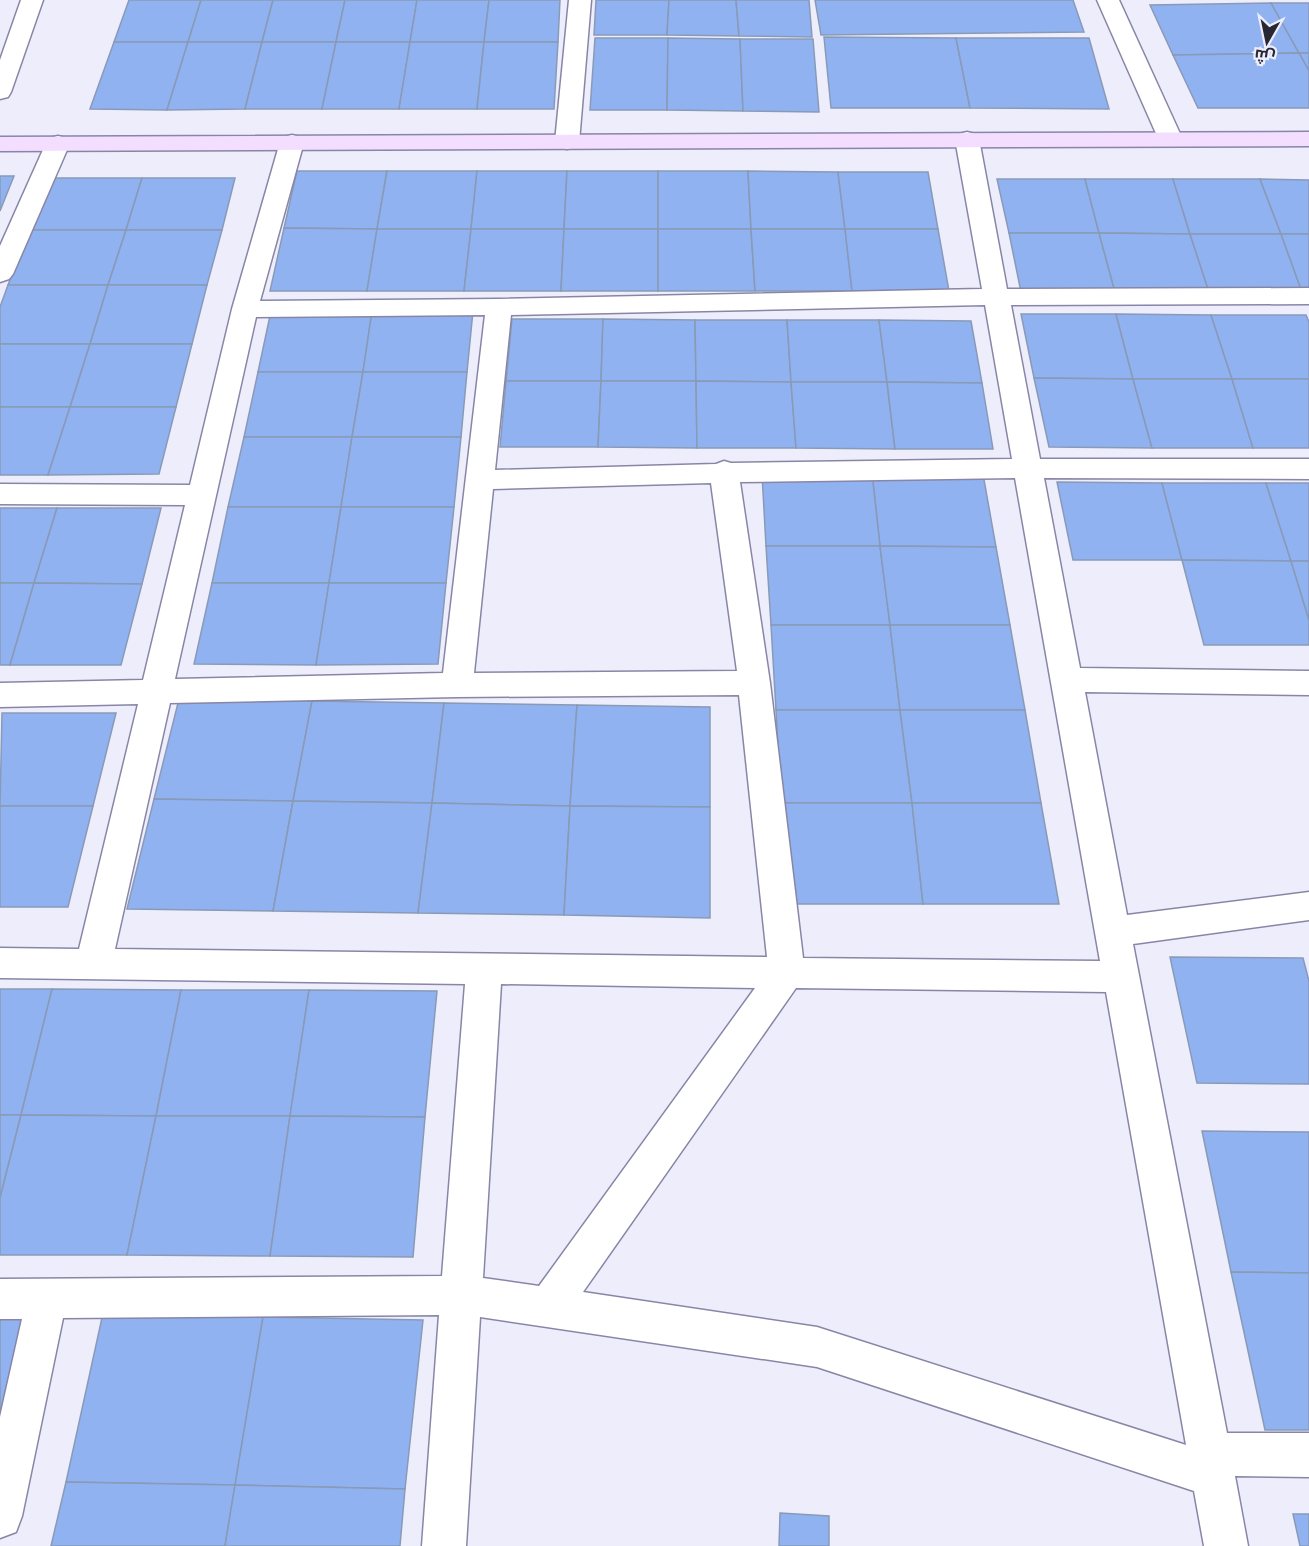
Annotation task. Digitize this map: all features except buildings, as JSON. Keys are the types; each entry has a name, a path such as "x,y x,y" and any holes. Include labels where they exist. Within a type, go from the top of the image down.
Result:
{"street":[{"path":"567,141 580,0"},
{"path":"1108,0 1170,138"},
{"path":"0,92 22,9"},
{"path":"967,139 1226,1546"},
{"path":"0,144 1309,139"},
{"path":"94,962 245,309 292,142"},
{"path":"0,274 58,143"},
{"path":"245,309 499,308 996,297 1309,296"},
{"path":"457,685 499,308"},
{"path":"480,480 724,471 1028,467 1309,469"},
{"path":"548,1307 787,972 754,683 724,471"},
{"path":"0,494 203,495"},
{"path":"1067,680 1309,683"},
{"path":"0,695 457,685 754,683"},
{"path":"1113,932 1309,906"},
{"path":"0,963 94,962 1122,977"},
{"path":"444,1546 484,968"},
{"path":"0,1299 462,1295 817,1347 1210,1464 1309,1455"},
{"path":"0,1516 47,1298"}]}
